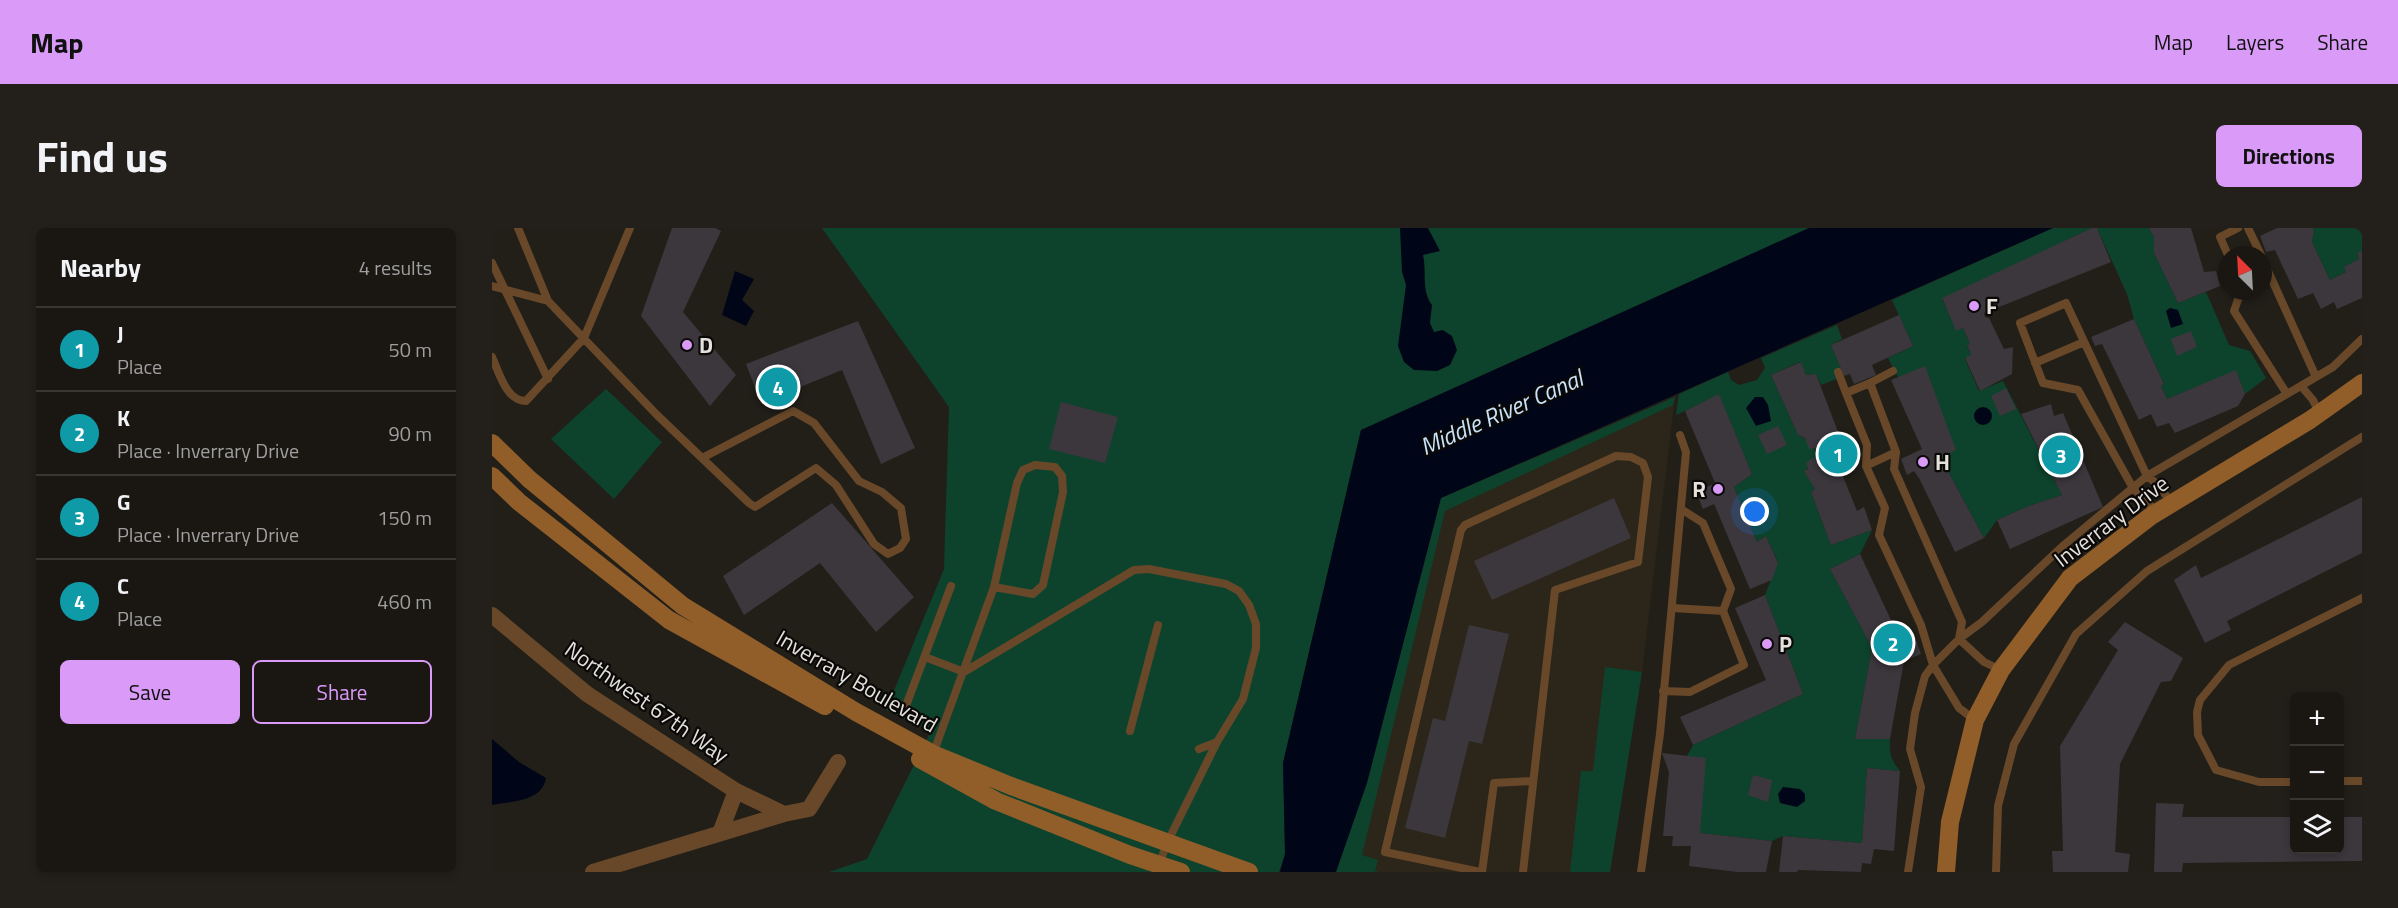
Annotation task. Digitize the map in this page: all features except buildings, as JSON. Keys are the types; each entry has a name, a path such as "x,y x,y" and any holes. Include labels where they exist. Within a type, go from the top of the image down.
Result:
{"street":[{"name":"Inverrary Drive","path":"1946,872 1950,822 1976,720 2001,670 2070,578 2156,513 2319,414 2362,383"},
{"name":"Inverrary Boulevard","path":"492,443 529,479 682,606 856,712 933,754 1011,786 1249,872"},
{"name":"Inverrary Boulevard","path":"492,476 519,502 669,620 996,801 1130,855 1181,872"},
{"name":"Northwest 67th Way","path":"492,615 587,694 736,791 784,814"},
{"path":"593,872 784,814 809,809 838,762"},
{"path":"720,833 736,791"}],"lane":[{"path":"518,228 548,301 657,415 702,458 755,507 816,468 836,485 874,544 888,554 900,548 906,539 901,508 882,492 859,481 814,423 793,411 702,458"},
{"path":"492,357 507,388 519,401 526,400 584,338 630,228"},
{"path":"2224,246 2220,237 2238,228"},
{"path":"2248,228 2257,246"},
{"path":"492,263 548,379"},
{"path":"2272,280 2316,377"},
{"path":"492,286 548,301"},
{"path":"2238,300 2234,311 2287,394"},
{"path":"2156,513 2133,488 2078,390 2043,383 2019,323 2066,303 2147,476 2156,483 2172,504"},
{"path":"1908,872 1921,787 1910,749 1920,694 1925,676 1933,664 1959,639 1982,622 2064,545 2147,476 2332,367 2362,339"},
{"path":"2035,363 2084,342"},
{"path":"1846,393 1893,371"},
{"path":"1838,372 1867,445 1866,466 1885,508 1879,535 1921,625 1933,664 1959,708 1976,720"},
{"path":"1870,383 1896,452 1894,469 1962,622 1959,639"},
{"path":"2301,386 2313,400 2319,414"},
{"path":"1641,872 1660,734 1681,509 1686,452 1680,435"},
{"path":"1996,872 1998,806 2014,744 2076,634 2147,571 2362,437"},
{"path":"1866,466 1896,452"},
{"path":"1523,872 1555,590 1638,562 1648,477 1643,464 1631,457 1616,456 1483,516 1465,525 1461,530 1385,852 1481,872 1494,783 1532,781"},
{"path":"933,754 994,587 1017,483 1023,470 1035,465 1055,467 1062,476 1063,492 1042,585 1033,594 994,587"},
{"path":"1663,691 1690,692 1744,665 1723,611 1731,589 1703,523 1681,509"},
{"path":"964,672 1134,570 1149,569 1226,584 1239,591 1249,605 1256,624 1256,648 1243,699 1217,742 1167,843 1159,865"},
{"path":"904,711 951,586"},
{"path":"2290,782 2259,782 2216,770 2198,735 2197,712 2200,700 2229,665 2362,598"},
{"path":"1672,608 1723,611"},
{"path":"1130,731 1158,625"},
{"path":"1959,639 1984,662 2001,670"},
{"path":"925,657 964,672"},
{"path":"1199,749 1217,742"},
{"path":"2344,781 2362,781"}],"shaded area":[{"path":"1675,397 1642,672 1610,872 1336,872 1441,498"}],"green space":[{"path":"822,228 1809,228 1361,430 1283,763 1285,854 1279,872 829,872 867,859 931,731 886,710 944,569 949,407"},
{"path":"2053,228 2092,228 1942,299 1956,330 1963,328 1970,344 1967,346 1971,355 1965,359 1979,391 2003,381 2062,495 1997,520 1984,538 1888,358 1913,346 1892,300"},
{"path":"2097,228 2149,228 2154,237 2154,253 2178,303 2206,292 2229,345 2250,351 2266,378 2245,394 2236,371 2167,399 2161,386 2164,384 2134,319 2127,294"},
{"path":"2313,228 2362,228 2362,251 2357,254 2359,259 2345,267 2346,272 2330,280 2312,242"},
{"path":"1837,325 1842,339 1831,345 1844,376 1821,385 1816,374 1806,375 1800,362 1771,375 1798,435 1810,443 1818,456 1805,471 1815,489 1811,492 1831,545 1872,530 1860,554 1830,569 1872,648 1855,739 1890,739 1891,756 1900,771 1867,768 1862,843 1783,836 1772,841 1700,833 1687,756 1693,745 1803,694 1765,595 1778,562 1766,536 1757,542 1734,487 1752,474 1719,395 1676,415 1679,394 1728,372 1731,380 1739,385 1757,380 1765,368 1761,358"},
{"path":"606,389 662,442 614,499 551,439"},
{"path":"1675,397 1673,405 1445,511 1362,855 1378,860 1375,871 1379,872 1336,872 1441,498"},
{"path":"1605,667 1642,672 1610,872 1570,872 1581,771 1593,771"}],"water":[{"path":"1400,228 1428,228 1440,251 1423,255 1425,287 1432,305 1430,323 1434,332 1443,330 1452,336 1457,350 1450,365 1437,371 1414,370 1404,362 1398,346 1406,285 1402,272"},
{"name":"Middle River Canal","path":"1809,228 2053,228 1441,498 1367,783 1336,872 1280,872 1285,854 1283,763 1361,430"},
{"path":"735,271 754,279 742,300 754,311 746,326 722,315"},
{"path":"2170,308 2178,310 2183,324 2171,328 2166,311"},
{"path":"1755,397 1763,397 1768,405 1771,421 1756,426 1746,408"},
{"path":"1979,407 1987,407 1992,412 1990,423 1979,425 1974,420 1974,412"},
{"path":"492,739 519,762 546,778 539,792 525,799 492,805"},
{"path":"1783,787 1800,789 1805,794 1805,801 1797,807 1780,803 1778,794"}],"place":[{"name":"F","path":"1974,306"},
{"name":"D","path":"687,345"},
{"name":"C","path":"778,387"},
{"name":"J","path":"1838,454"},
{"name":"G","path":"2061,455"},
{"name":"H","path":"1923,462"},
{"name":"R","path":"1718,489"},
{"name":"K","path":"1893,643"},
{"name":"P","path":"1767,644"}]}
